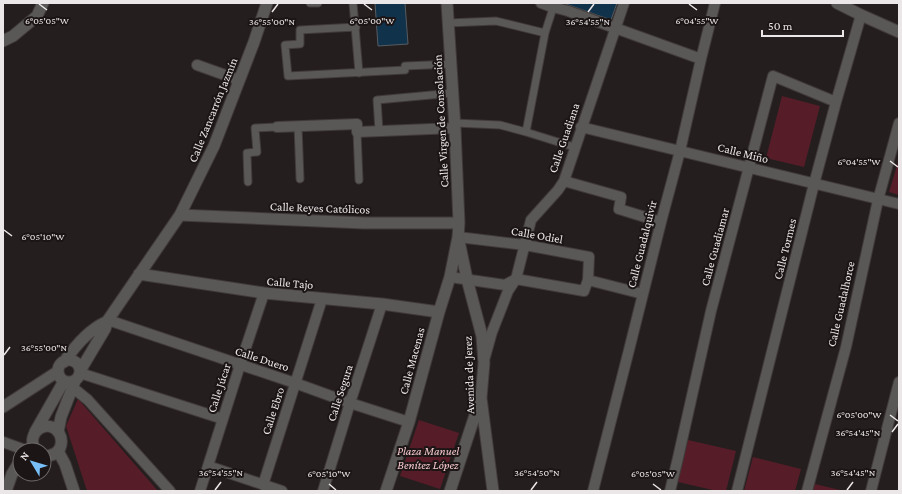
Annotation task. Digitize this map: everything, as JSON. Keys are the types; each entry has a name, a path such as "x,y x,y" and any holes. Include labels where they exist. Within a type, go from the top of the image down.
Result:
{"street":[{"path":"3,41 13,36 38,16 43,3"},
{"name":"Calle Zancarrón Jazmín","path":"74,379 105,329 107,321 180,215 214,146 267,3"},
{"path":"310,4 318,3"},
{"path":"353,3 359,73"},
{"name":"Calle Virgen de Consolación","path":"447,3 455,126 459,223 458,237"},
{"path":"541,3 553,8 569,7 615,29 701,59"},
{"name":"Calle Guadiana","path":"484,363 492,332 508,291 516,279 531,220 558,190 564,181 574,147 624,3"},
{"name":"Calle Guadalquivir","path":"593,491 680,151 715,3"},
{"path":"837,3 899,32"},
{"path":"526,132 545,33 553,8"},
{"name":"Calle Tormes","path":"737,491 814,184 861,15"},
{"path":"448,23 496,21 545,33"},
{"path":"356,27 300,30 300,44 286,45 288,76 405,70 405,66 452,64"},
{"path":"198,65 239,80"},
{"name":"Calle Guadiamar","path":"670,491 712,311 773,76 836,102"},
{"path":"379,131 377,100 453,93"},
{"name":"Calle Guadalhorce","path":"807,491 846,347 878,200 899,123"},
{"path":"248,182 246,153 257,152 255,128 298,126 357,128 379,131 455,126 500,125 574,147"},
{"path":"298,126 300,179"},
{"name":"Calle Miño","path":"582,127 899,204"},
{"path":"357,128 359,180"},
{"path":"564,181 621,197 619,209 661,222"},
{"name":"Calle Reyes Católicos","path":"180,215 364,223 459,223"},
{"name":"Calle Odiel","path":"458,237 525,245 589,258 588,280"},
{"name":"Calle Macenas","path":"386,491 409,422 450,277 458,237"},
{"name":"Avenida de Jerez","path":"458,237 482,336 484,363 481,398 493,491"},
{"name":"Calle Tajo","path":"139,274 264,293 382,304 439,312"},
{"path":"450,277 505,285 516,279 584,291 588,280 643,294"},
{"name":"Calle Júcar","path":"200,491 264,293"},
{"name":"Calle Ebro","path":"263,485 322,299"},
{"name":"Calle Segura","path":"323,491 382,304"},
{"name":"Calle Zancarrón Jazmín","path":"64,362 72,350 88,333 107,321"},
{"name":"Calle Duero","path":"107,321 409,422"},
{"path":"58,432 61,417 74,379 78,366 76,363 68,360 60,364 58,368 57,372 60,379 74,379 223,419"},
{"path":"3,407 57,372"},
{"path":"32,442 35,432 74,379"},
{"path":"74,379 88,400 170,491"},
{"path":"871,491 899,382"},
{"path":"450,491 481,398"},
{"path":"35,432 39,428 49,426 54,428 61,436 61,446 58,451 52,455"},
{"path":"58,451 65,464 74,491"},
{"path":"208,466 282,491"},
{"path":"6,491 12,474"}],"green space":[{"path":"782,96 820,106 804,167 766,158"},
{"path":"899,159 899,195 889,192"},
{"path":"78,399 158,491 87,491 66,426"},
{"name":"Plaza Manuel Benítez López","path":"419,420 459,433 440,489 400,476"},
{"path":"688,440 736,451 726,491 717,491 678,482"},
{"path":"753,457 801,469 795,491 744,491"},
{"path":"815,484 844,491 813,491"}],"building":[{"path":"375,3 405,3 408,44 378,46"},
{"path":"563,3 617,3 611,20"}]}
